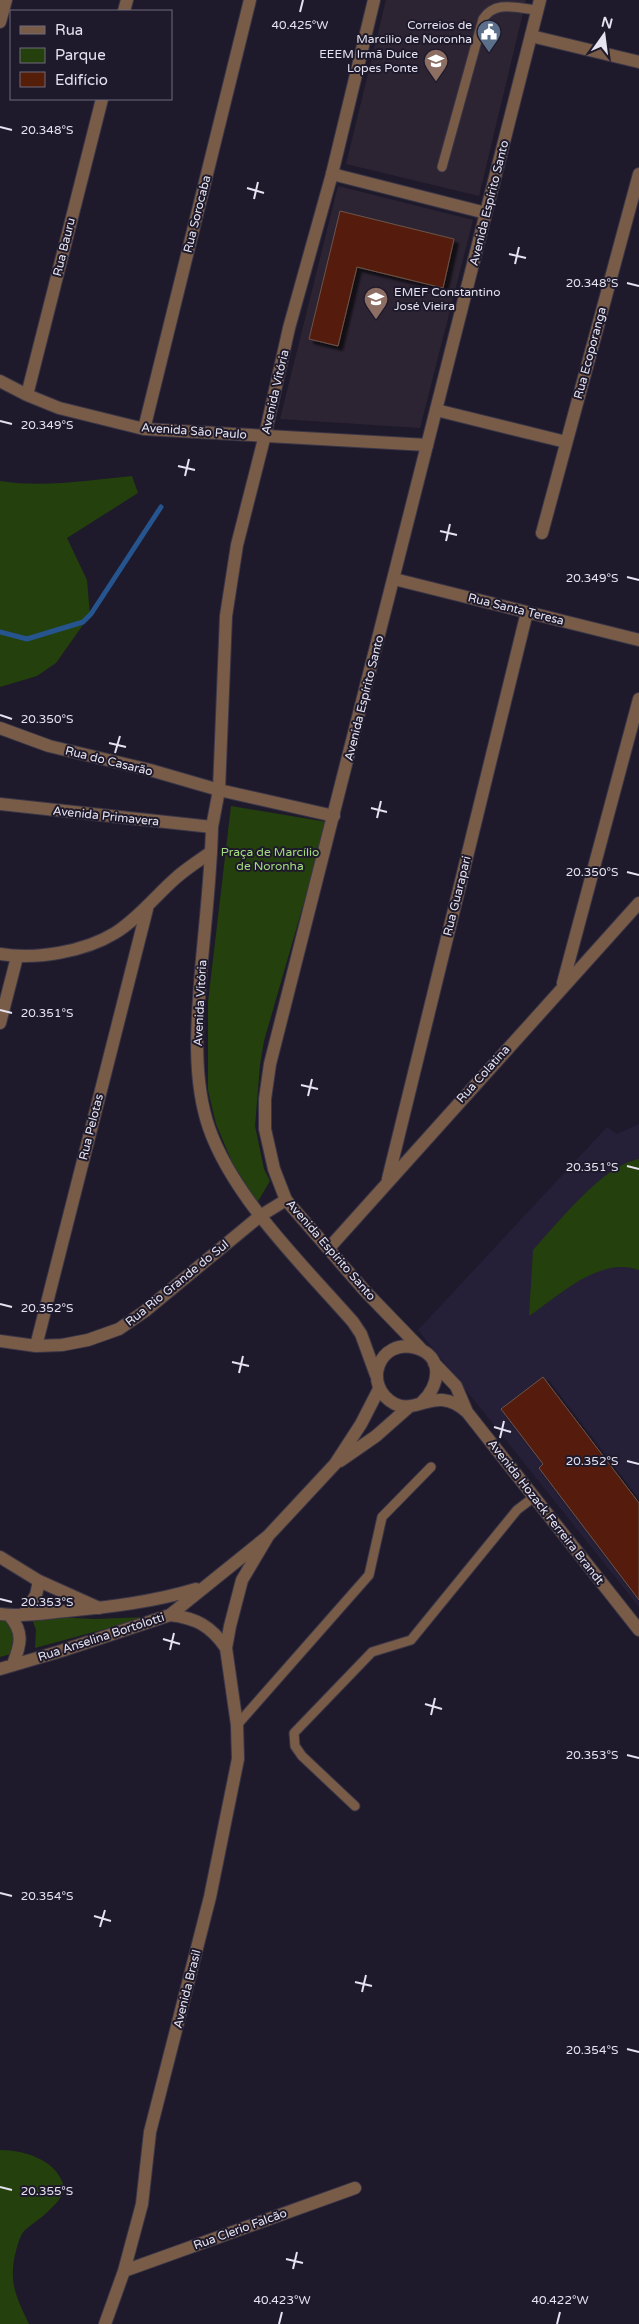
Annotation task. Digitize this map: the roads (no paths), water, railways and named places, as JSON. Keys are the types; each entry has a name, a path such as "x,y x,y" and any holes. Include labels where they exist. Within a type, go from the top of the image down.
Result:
{"street":[{"path":"0,22 6,0"},
{"name":"Rua Sorocaba","path":"144,429 250,0"},
{"name":"Avenida Vitória","path":"260,1216 226,1164 213,1137 200,1093 197,1052 212,827 219,790 226,616 237,545 265,435 289,328 332,174 374,0"},
{"name":"Avenida Espírito Santo","path":"421,1349 365,1291 286,1200 274,1169 265,1129 265,1099 270,1064 538,5"},
{"path":"531,36 639,62"},
{"name":"Rua Bauru","path":"27,395 102,100"},
{"path":"332,174 486,213"},
{"name":"Rua Ecoporanga","path":"542,533 639,174"},
{"name":"Avenida São Paulo","path":"0,380 27,395 58,408 144,429 427,445"},
{"path":"436,410 566,442"},
{"name":"Rua Santa Teresa","path":"394,579 639,640"},
{"name":"Rua Guarapari","path":"388,1179 527,612"},
{"path":"562,985 639,698"},
{"name":"Rua do Casarão","path":"0,728 49,746 150,770 219,790"},
{"path":"219,790 334,816"},
{"name":"Avenida Primavera","path":"0,804 212,827"},
{"path":"0,954 17,957 68,952 114,934 147,909 177,876 211,852"},
{"name":"Rua Colatina","path":"329,1248 388,1179 639,902"},
{"name":"Rua Pelotas","path":"36,1346 147,909"},
{"path":"0,1023 17,957"},
{"path":"286,1200 260,1216 353,1322 364,1341 376,1374 379,1389 386,1399 398,1405 416,1404"},
{"name":"Rua Rio Grande do Sul","path":"0,1341 36,1346 62,1345 79,1342 119,1329 145,1311 260,1216"},
{"path":"335,1464 376,1436 432,1393 437,1382 436,1369 432,1360 421,1349 409,1346 397,1347 386,1354 378,1364 376,1374"},
{"name":"Avenida Hozack Ferreira Brandt","path":"432,1360 456,1386 467,1412"},
{"path":"200,1588 232,1566 268,1536 335,1464 366,1416 379,1389"},
{"name":"Avenida Hozack Ferreira Brandt","path":"416,1404 444,1400 460,1406 467,1412 639,1629"},
{"name":"Avenida Brasil","path":"105,2324 124,2271 142,2204 150,2132 210,1897 238,1759 236,1725 226,1648 242,1580 268,1536"},
{"path":"0,1558 39,1581 99,1608"},
{"path":"24,1614 36,1595 39,1581"},
{"name":"Rua Anselina Bortolotti","path":"4,1615 99,1608 160,1600 200,1588"},
{"name":"Rua Anselina Bortolotti","path":"0,1669 170,1615 200,1588"},
{"path":"4,1615 20,1630 21,1639 13,1664"},
{"path":"170,1615 187,1617 202,1622 216,1634 226,1648"},
{"name":"Rua Clerio Falcão","path":"124,2271 355,2188"}],"lane":[{"path":"442,167 483,19 489,10 496,5 538,5"},
{"path":"236,1725 369,1576 382,1517 431,1467"},
{"path":"355,1806 302,1756 295,1746 294,1733 372,1652 392,1644 411,1640 517,1510 534,1497"}],"waterway":[{"path":"0,632 27,639 83,622 91,614 161,507"}],"place":[{"name":"Correios de Marcilio de Noronha","path":"489,53"},
{"name":"EEEM Irmã Dulce Lopes Ponte","path":"436,82"},
{"name":"EMEF Constantino José Vieira","path":"376,320"}],"park label":[{"name":"Praça de Marcílio de Noronha","path":"270,859"}]}
